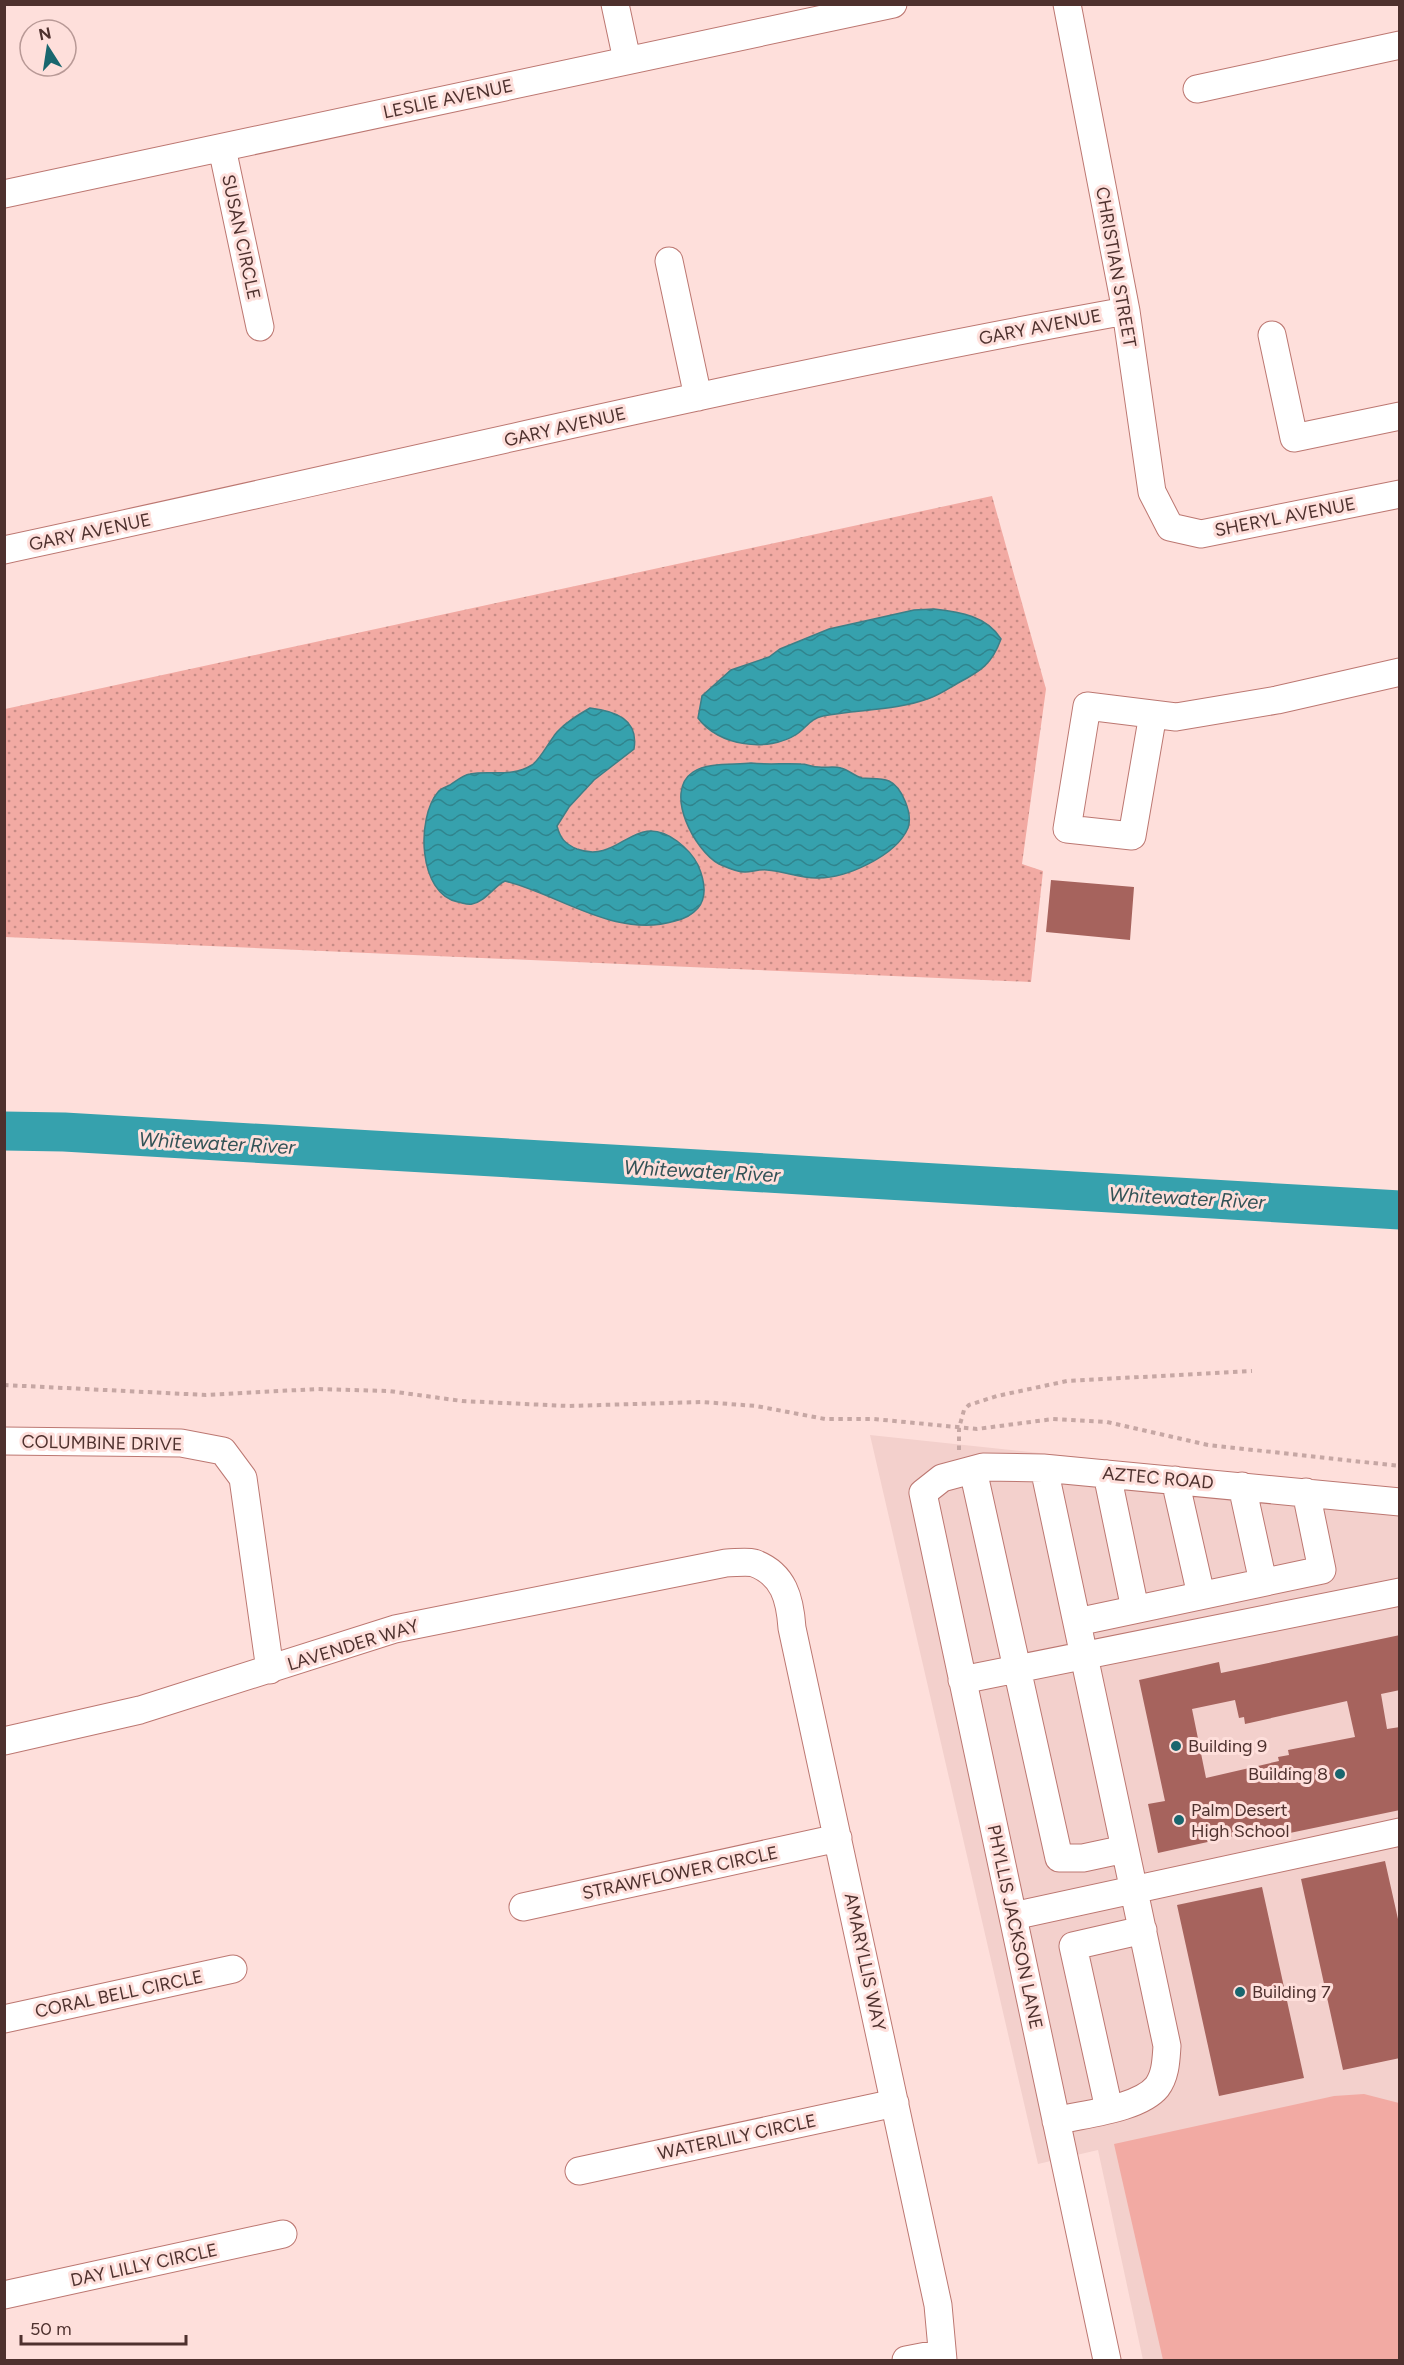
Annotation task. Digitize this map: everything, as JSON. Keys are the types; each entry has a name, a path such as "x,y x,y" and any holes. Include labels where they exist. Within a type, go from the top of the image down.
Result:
{"street":[{"path":"615,4 627,60"},
{"name":"LESLIE AVENUE","path":"4,194 893,4"},
{"name":"CHRISTIAN STREET","path":"1067,4 1126,311 1152,492 1170,527"},
{"path":"1197,88 1400,45"},
{"name":"SUSAN CIRCLE","path":"222,148 260,327"},
{"path":"669,261 698,397"},
{"name":"GARY AVENUE","path":"4,550 321,482 698,397 1126,311"},
{"path":"1272,334 1294,438 1400,416"},
{"name":"SHERYL AVENUE","path":"1170,527 1201,534 1400,494"},
{"path":"1153,714 1132,836 1067,829 1087,706 1153,714 1176,717 1277,700 1400,672"},
{"name":"COLUMBINE DRIVE","path":"4,1441 181,1443 223,1451 243,1478 270,1670"},
{"name":"AZTEC ROAD","path":"923,1493 942,1478 983,1467 1044,1468 1400,1502"},
{"path":"1044,1468 1167,2046 1165,2070 1158,2086 1146,2096 1127,2104 1056,2121"},
{"path":"973,1470 1059,1858 1083,1858 1125,1849"},
{"path":"1107,1473 1135,1609"},
{"path":"1175,1480 1201,1595"},
{"path":"1242,1486 1263,1582"},
{"path":"1077,1622 1322,1570 1306,1492"},
{"name":"PHYLLIS JACKSON LANE","path":"923,1493 1107,2361"},
{"name":"LAVENDER WAY","path":"4,1741 140,1710 395,1629 726,1563 753,1563 775,1574"},
{"name":"AMARYLLIS WAY","path":"775,1574 790,1603 792,1628 938,2305 942,2357"},
{"path":"963,1680 1400,1593"},
{"path":"1013,1916 1400,1832"},
{"name":"STRAWFLOWER CIRCLE","path":"523,1907 838,1838"},
{"path":"1109,2109 1073,1946 1143,1930"},
{"name":"CORAL BELL CIRCLE","path":"4,2019 233,1969"},
{"name":"WATERLILY CIRCLE","path":"579,2171 896,2103"},
{"name":"DAY LILLY CIRCLE","path":"4,2295 283,2234"},
{"path":"907,2360 942,2357"}],"path":[{"path":"959,1428 964,1410 969,1405 1044,1385 1067,1381 1252,1371"},
{"path":"4,1385 206,1395 317,1389 389,1391 462,1401 568,1406 702,1402 756,1406 825,1419 874,1419 977,1429 1053,1419 1107,1422 1208,1445 1400,1466"}],"shaded area":[{"path":"992,496 1046,689 1022,864 1043,871 1031,982 5,937 5,709"},
{"name":"Palm Desert High School","path":"870,1435 1399,1491 1399,2360 1143,2360 1098,2150 1038,2164"},
{"path":"1364,2094 1399,2103 1399,2360 1163,2360 1114,2144 1334,2096"}],"water":[{"path":"934,609 972,616 981,620 1001,639 994,655 985,666 934,696 890,708 819,717 785,740 758,745 744,744 718,735 698,718 702,696 731,670 769,657 780,649 829,629 914,610"},
{"path":"590,708 608,711 623,718 633,730 634,749 594,780 569,807 557,826 560,834 566,843 573,847 592,852 605,850 649,831 662,833 677,841 692,855 702,876 704,893 698,908 688,916 675,921 653,925 631,924 588,913 526,887 505,881 481,900 472,904 458,902 445,896 435,885 428,871 425,854 426,819 438,792 467,775 508,773 532,765 561,728"},
{"path":"751,763 838,767 862,778 889,781 898,789 905,801 909,816 908,828 893,848 868,864 841,875 810,878 773,871 745,872 728,868 710,857 692,834 686,821 681,793 685,781 699,769 713,765"}],"building":[{"path":"1051,880 1134,887 1130,940 1046,932"},
{"name":"Building 9","path":"1400,1635 1400,1690 1381,1694 1387,1729 1400,1727 1400,1810 1285,1834 1284,1826 1280,1826 1158,1853 1148,1804 1165,1801 1139,1680 1219,1662 1221,1673","holes":["1235,1700 1239,1718 1244,1717 1245,1724 1347,1701 1355,1737 1288,1750 1289,1755 1278,1757 1279,1761 1206,1778 1192,1709"]},
{"path":"1385,1861 1400,1928 1400,2058 1343,2070 1301,1879"},
{"name":"Building 7","path":"1262,1887 1304,2078 1219,2096 1177,1905"}],"waterway":[{"name":"Whitewater River","path":"4,1131 64,1132 1400,1210"}],"place":[{"name":"Building 9","path":"1176,1746"},
{"name":"Building 8","path":"1340,1774"},
{"name":"Palm Desert High School","path":"1179,1820"},
{"name":"Building 7","path":"1240,1992"}]}
